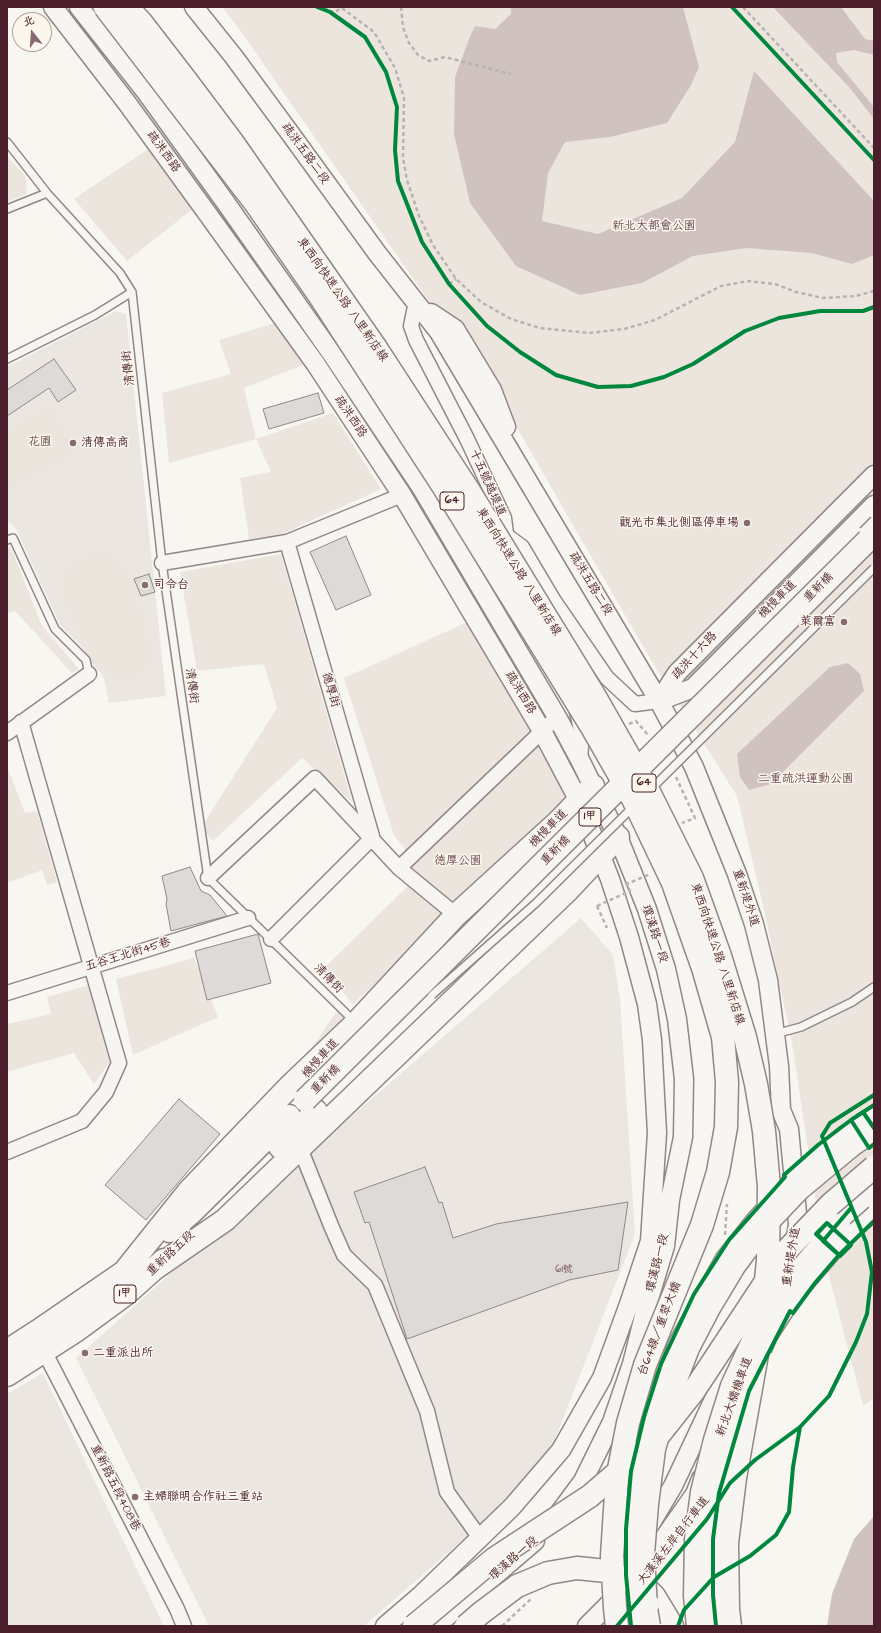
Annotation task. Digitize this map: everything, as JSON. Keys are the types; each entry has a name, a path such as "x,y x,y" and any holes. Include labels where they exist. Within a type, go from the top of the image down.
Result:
{"main road":[{"name":"東西向快速公路 八里新店線","path":"105,7 256,204 321,298 443,486 593,729 633,799 672,883 703,968 723,1037"},
{"name":"東西向快速公路 八里新店線","path":"127,7 180,72 231,140 376,348 469,491 594,695 648,790 692,878 720,956 745,1037 756,1084 764,1131 769,1187 768,1260 761,1332 735,1478 727,1543 728,1609 730,1626"},
{"name":"重新橋","path":"303,1104 866,535"},
{"name":"重新橋","path":"303,1104 432,994 874,553"},
{"path":"124,1272 188,1192 292,1084 356,1023 456,916 558,822 592,797"},
{"path":"154,1269 225,1220 568,890 618,837"},
{"name":"台64線／重翠大橋","path":"617,1626 612,1556 617,1479 628,1423 645,1365 702,1225 718,1172 726,1127 727,1082 723,1037"},
{"name":"重新路五段","path":"7,1352 124,1272 191,1213 303,1104"},
{"name":"重新路五段","path":"7,1375 77,1330 114,1303 154,1269 202,1224 303,1104"},
{"path":"649,1626 646,1609 643,1554 647,1504 654,1449 668,1400 688,1348 710,1306 734,1266 763,1227 799,1189 852,1145 874,1130"},
{"path":"414,1626 494,1559 590,1496 655,1440 693,1392 786,1251 831,1204 874,1167"},
{"path":"421,1626 496,1565 578,1513 613,1488 661,1439 688,1407 788,1258 841,1203 874,1178"},
{"path":"698,1626 695,1596 696,1539 702,1492 714,1440 732,1386 759,1328 787,1286 839,1225 874,1195"},
{"path":"458,1626 478,1608 510,1585 535,1573 565,1564 618,1567 637,1579 654,1596 672,1626"},
{"path":"466,1626 481,1612 517,1586 548,1573 577,1568 606,1571 634,1583 663,1626"}],"street":[{"name":"疏洪西路","path":"53,7 141,122 315,363 402,495 542,731 592,797 618,837"},
{"name":"疏洪西路","path":"79,7 146,92 222,197 332,354 421,488 557,717 580,760 592,797 601,856"},
{"name":"疏洪五路二段","path":"194,7 234,57 377,253 439,332 521,467 659,701"},
{"name":"十五號越堤道","path":"416,302 411,326 416,340 467,439 504,518 507,538 504,569 509,584 559,680 575,707 582,734 580,760"},
{"path":"315,363 362,338 484,518 507,538 522,547 554,601 607,678 635,704 659,701"},
{"name":"疏洪十六路","path":"659,701 676,673 874,475"},
{"path":"162,563 287,542 402,495"},
{"name":"疏洪十六路","path":"659,701 693,688 874,505"},
{"name":"德厚街","path":"287,542 372,838"},
{"path":"7,733 89,674"},
{"name":"重新堤外道","path":"587,1626 614,1598 633,1582 695,1494 789,1288 798,1224 788,1129 781,1110 779,1066 768,980 754,924 737,874 694,767 659,701"},
{"path":"399,868 557,717"},
{"path":"7,1152 82,1121 106,1092 120,1063 22,722"},
{"path":"208,878 315,778 399,868 456,916"},
{"name":"環漢路一段","path":"436,1626 545,1532 583,1481 612,1422 630,1372 645,1312 665,1246 670,1200 683,1137 684,1079 677,1018 666,969 647,909 618,837"},
{"path":"271,939 372,838"},
{"name":"環漢路一段","path":"385,1626 421,1595 512,1507 561,1450 602,1378 630,1304 650,1241 657,1133 651,1033 647,1004 641,980 601,856"},
{"name":"五谷王北街45巷","path":"7,993 248,918"},
{"name":"重新堤外道","path":"614,1598 620,1574 673,1486 768,1284 776,1188 774,1129 781,1110"},
{"path":"636,1626 631,1553 634,1503 642,1448 656,1396 676,1343 723,1258 754,1219 791,1179 844,1134 874,1114"},
{"path":"300,1148 344,1255 375,1285 427,1411 447,1492 480,1538"},
{"name":"新北大橋機車道","path":"713,1626 710,1595 710,1539 716,1493 728,1444 746,1390 770,1336 796,1296 848,1235 874,1213"},
{"name":"重新路五段408巷","path":"44,1351 184,1626"}],"lane":[{"name":"清傳街","path":"7,142 47,193 120,273 132,292 162,563 208,878 356,1023"},
{"path":"7,209 47,193"},
{"path":"7,359 95,315 132,292"},
{"path":"866,535 874,520"},
{"path":"7,540 13,538 55,629 86,660 89,674"},
{"path":"432,994 536,904 874,568"},
{"path":"667,727 678,716"},
{"path":"592,797 639,755"},
{"path":"774,1034 802,1027 852,1002 874,987"},
{"name":"機慢車道","path":"303,1104 337,1057"}],"path":[{"path":"317,7 330,12 339,11 343,7 374,32 395,68 404,98 403,158 406,180 419,216 433,245 456,279 480,302 511,319 540,328 589,333 624,329 655,320 721,286 748,281 775,284 796,292 823,298 856,296 874,291"},
{"path":"324,7 336,16"},
{"path":"401,7 403,27 409,43 418,55 429,61 445,57 511,74"},
{"path":"743,7 874,148"},
{"path":"445,278 454,289"},
{"path":"449,284 456,279"},
{"path":"607,928 597,906 630,892 627,884 653,873"},
{"path":"502,1626 535,1596"}],"shaded area":[{"path":"511,7 683,7 699,67 691,85 667,123 610,137 565,142 548,173 542,221 598,234 682,198 735,142 754,71 874,201 874,255 852,264 812,253 746,248 693,256 642,283 580,295 516,266 470,203 454,134 455,77 471,34 475,26 495,29 511,14"},
{"path":"773,7 841,7 865,39 874,41 874,55 854,50 836,53 837,62 874,107 874,119 849,87"},
{"name":"清傳高商","path":"116,311 126,314 166,696 109,703 104,679 91,656 60,625 16,529 7,519 7,367"},
{"path":"848,663 860,674 864,691 771,784 749,790 740,777 737,754 830,667"},
{"path":"581,918 613,955 620,1000 635,1234 543,1470 364,1626 209,1626 76,1358 207,1241"},
{"path":"43,1373 164,1626 7,1626 7,1394"},
{"path":"874,1516 874,1626 827,1626 832,1594 854,1539"}],"green space":[{"name":"新北大都會公園","path":"222,7 874,7 874,1398 863,1406 825,1261 792,1043 763,905 737,796 648,655 516,426 237,26"},
{"path":"154,145 198,205 127,261 74,199"},
{"path":"7,156 26,177 27,194 7,202"},
{"path":"282,321 306,364 244,388 256,439 169,463 162,393 231,374 219,340"},
{"name":"花圃","path":"50,402 79,454 7,489 7,432"},
{"path":"333,413 381,489 282,534 249,539 240,478 271,472 256,439"},
{"path":"7,547 12,550 42,626 79,669 72,673 15,611 7,613"},
{"path":"101,550 121,558 148,620 152,655 151,665 143,675 130,679 114,679 103,675 94,666 85,652 60,591 62,579 70,563 80,556"},
{"path":"281,554 352,802 302,758 213,841 201,828 277,708 264,664 197,671 180,572"},
{"name":"德厚公園","path":"474,619 536,727 481,789 549,724 576,790 457,913 404,864 411,857 394,835 344,678"},
{"path":"7,766 25,813 37,811 57,882 47,885 42,870 7,883"},
{"path":"411,883 447,918 353,1004 323,969"},
{"path":"194,958 218,1017 133,1055 116,979"},
{"path":"89,985 111,1060 94,1084 74,1053 7,1072 7,1024 51,1014 47,997"},
{"path":"338,1009 347,1019 300,1066"}],"building":[{"path":"54,359 76,390 58,402 49,388 7,416 7,390"},
{"path":"318,393 324,413 269,429 263,409"},
{"path":"346,536 371,595 336,610 310,552"},
{"name":"司令台","path":"149,574 155,592 141,596 134,579"},
{"path":"190,867 201,891 210,895 227,916 171,931 166,904 167,899 162,876"},
{"path":"258,934 271,983 207,1000 195,951"},
{"path":"179,1099 220,1134 146,1220 105,1185"},
{"path":"425,1167 439,1203 442,1202 453,1238 496,1224 628,1202 618,1270 569,1280 407,1339 369,1222 365,1223 354,1192"}],"cycle path":[{"path":"317,7 330,12 365,37 386,72 397,107 395,150 398,181 422,242 449,284 487,326 520,352 556,375 598,387 631,386 664,377 693,364 745,331 779,318 820,311 863,311 874,307"},
{"path":"732,7 874,160"},
{"name":"大漢溪左岸自行車道","path":"617,1626 707,1519 730,1483 755,1460 800,1427 829,1396 856,1342 867,1314 872,1272 866,1242 822,1136 830,1123 874,1095"},
{"path":"631,1626 626,1575 626,1529 631,1471 644,1417 661,1364 694,1294 729,1240 785,1177 784,1175 818,1145 874,1105"},
{"path":"874,1128 863,1112 851,1120 869,1148 874,1144"},
{"path":"839,1255 817,1234 827,1223 851,1245 840,1256 816,1234 827,1223 851,1245 840,1256 823,1241 851,1208"},
{"name":"大漢溪左岸自行車道","path":"716,1626 713,1595 713,1539 719,1493 749,1391 790,1311 793,1313 815,1283 839,1255 874,1221"},
{"path":"678,1626 684,1610 714,1577 750,1556 776,1535 789,1512 793,1467 800,1427"}],"place":[{"name":"清傳高商","path":"73,443"},
{"name":"觀光市集北側區停車場","path":"747,523"},
{"name":"司令台","path":"145,585"},
{"name":"萊爾富","path":"844,622"},
{"name":"二重派出所","path":"85,1353"},
{"name":"主婦聯明合作社三重站","path":"135,1497"}],"park label":[{"name":"二重疏洪運動公園","path":"806,779"}]}
